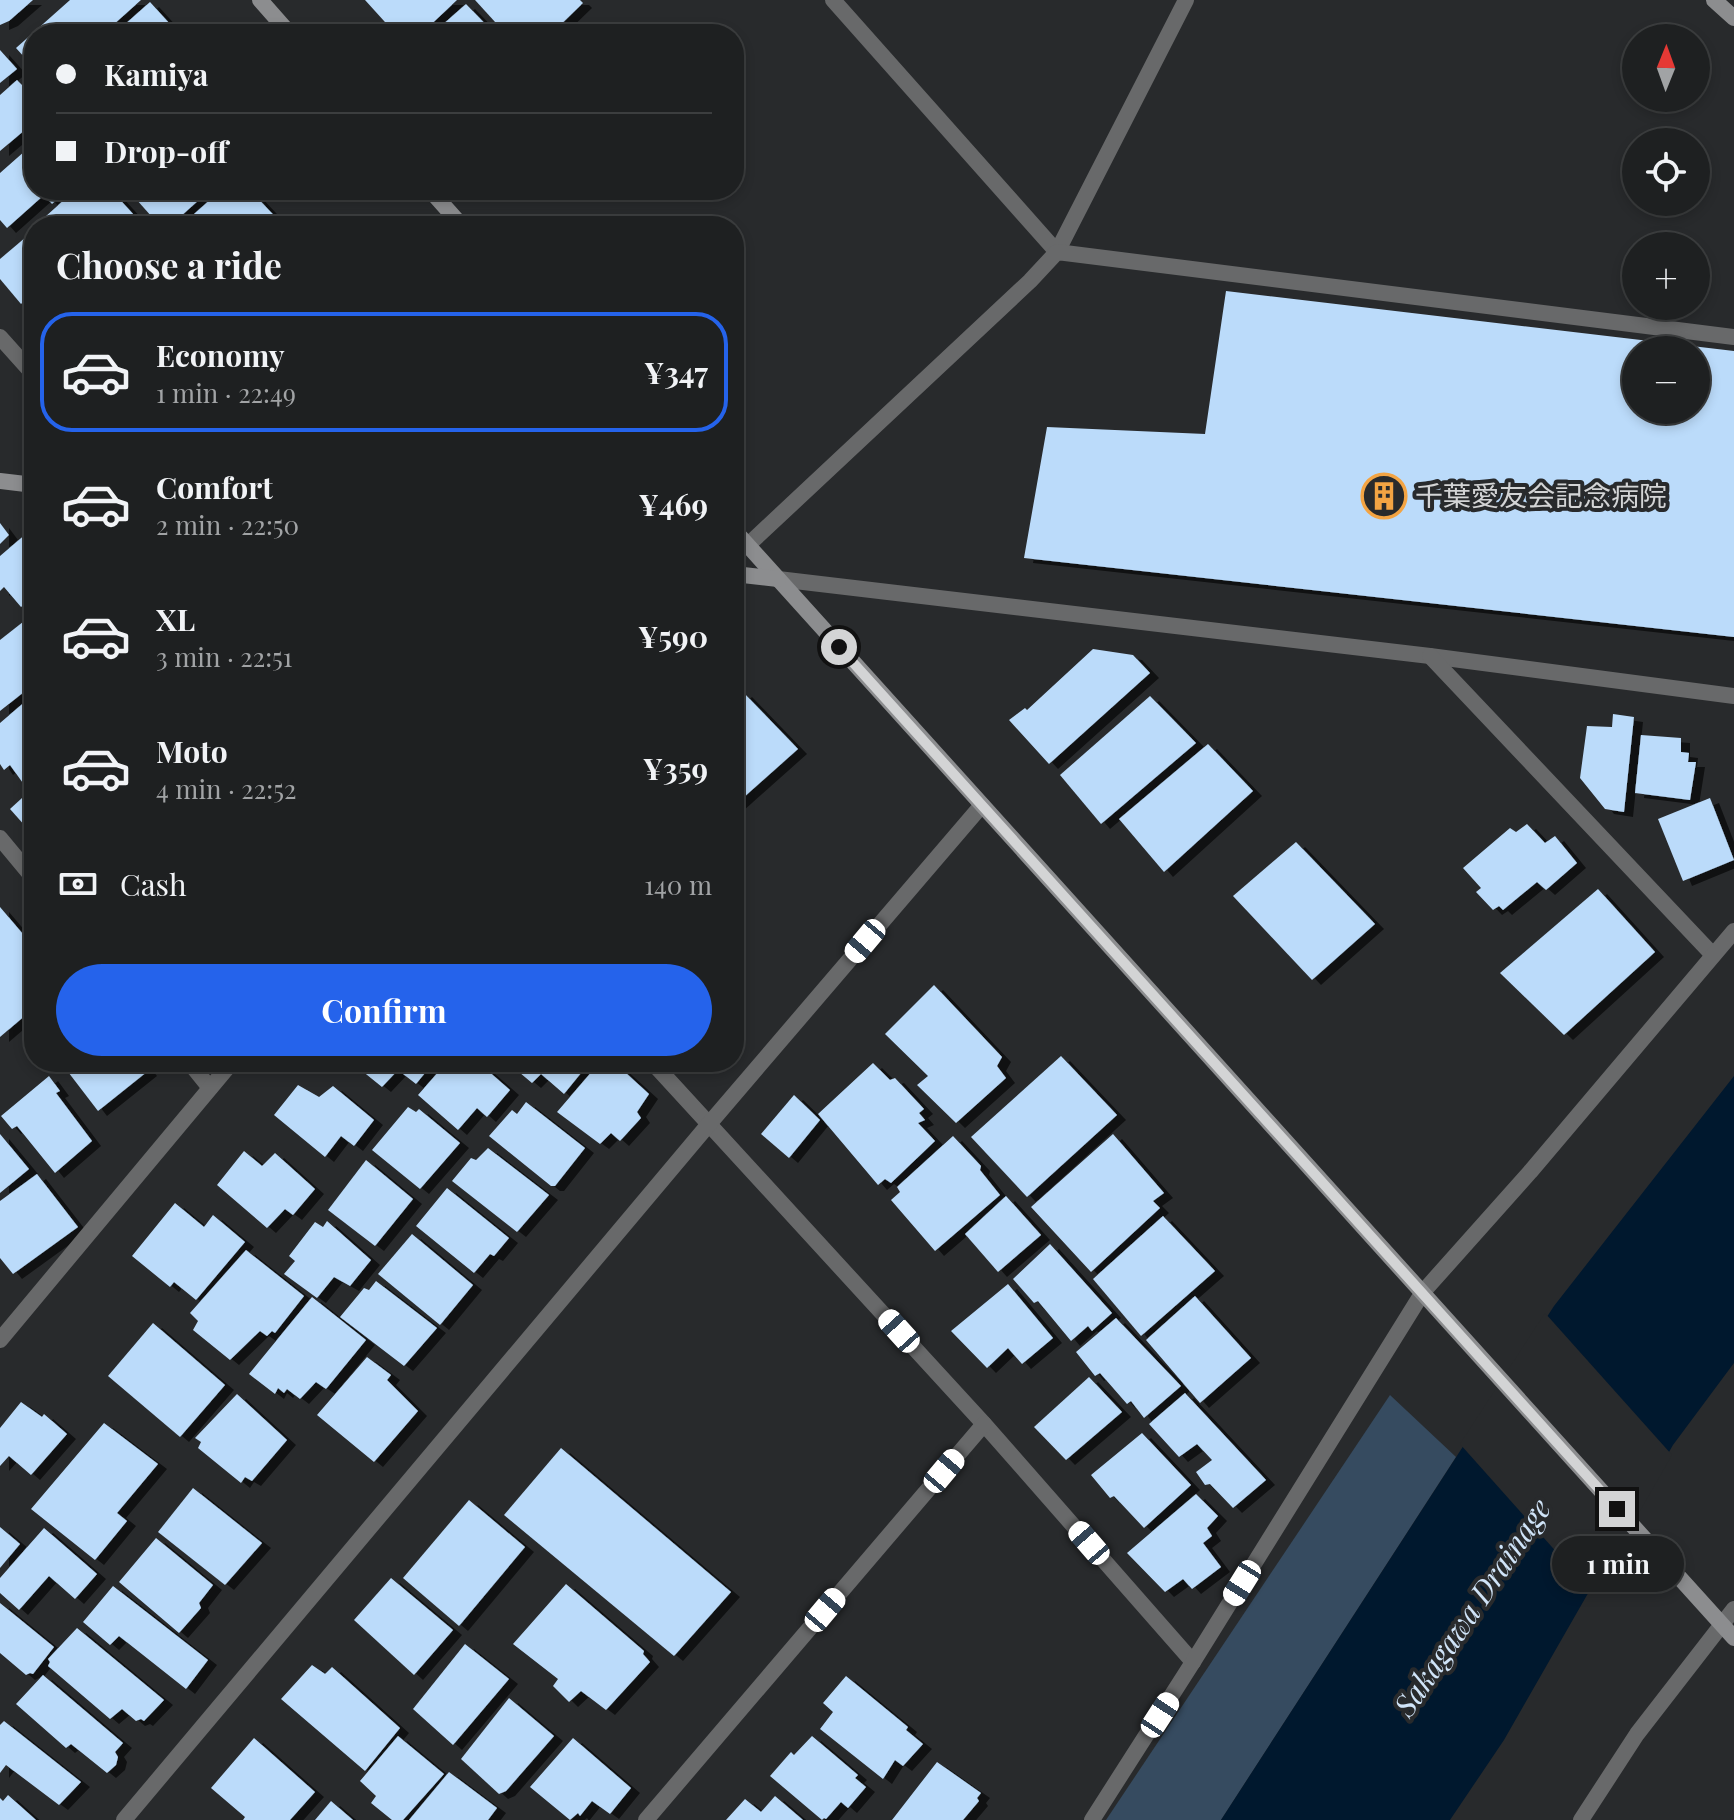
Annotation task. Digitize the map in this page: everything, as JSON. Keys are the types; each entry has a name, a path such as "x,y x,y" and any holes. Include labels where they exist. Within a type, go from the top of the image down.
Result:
{"street":[{"path":"260,0 281,24"},
{"path":"833,0 1057,252 1734,337"},
{"path":"748,545 1030,281 1057,252 1186,0"},
{"path":"1714,0 1734,18"},
{"path":"439,200 453,216"},
{"path":"0,337 24,364"},
{"path":"0,481 24,484"},
{"path":"744,541 1728,1632"},
{"path":"744,575 1430,656 1734,696"},
{"path":"1430,656 1712,954"},
{"path":"124,1820 709,1124 982,805"},
{"path":"0,838 24,867"},
{"path":"1092,1820 1423,1292 1530,1172 1734,931"},
{"path":"197,1072 210,1088"},
{"path":"0,1340 224,1072"},
{"path":"661,1072 984,1424 1193,1662"},
{"path":"646,1820 984,1424"},
{"path":"1581,1820 1637,1734 1728,1632 1734,1609"}],"shaded area":[{"path":"1390,1395 1456,1457 1221,1820 1106,1820"}],"water":[{"name":"Sakagawa Drainage","path":"1734,1076 1734,1363 1673,1445 1504,1740 1450,1820 1221,1820 1554,1306"}],"pier":[{"path":"1545,1313 1672,1455 1593,1593 1460,1444"}],"building":[{"path":"0,0 33,0 0,25"},
{"path":"70,0 141,0 114,24 43,24"},
{"path":"365,0 457,0 432,24 387,24"},
{"path":"475,0 580,0 583,3 561,24 497,24"},
{"path":"150,2 170,24 125,24"},
{"path":"466,4 485,24 443,24"},
{"path":"24,41 24,57 16,48"},
{"path":"0,50 17,69 0,83"},
{"path":"17,80 24,87 24,131 0,151 0,95"},
{"path":"24,152 24,200 38,200 7,228 0,220 0,173"},
{"path":"64,200 120,200 135,216 46,216"},
{"path":"137,200 199,200 181,216 151,216"},
{"path":"210,200 259,200 275,216 192,216"},
{"path":"24,239 24,301 21,304 0,279 0,259"},
{"name":"千葉愛友会記念病院","path":"1226,291 1622,338 1622,424 1710,424 1710,348 1734,351 1734,637 1024,558 1047,427 1205,434"},
{"path":"0,523 9,535 0,544"},
{"path":"24,536 24,605 21,607 4,587 0,591 0,556"},
{"path":"24,621 24,692 0,711 0,640"},
{"path":"1093,649 1133,655 1150,673 1049,764 1009,720 1025,708 1027,710"},
{"path":"744,693 798,749 744,797"},
{"path":"1150,696 1196,743 1101,824 1060,775"},
{"path":"24,703 24,785 10,765 4,770 0,764 0,723"},
{"path":"1613,714 1634,717 1624,812 1605,809 1580,778 1587,726 1612,727"},
{"path":"1641,735 1681,738 1681,752 1689,753 1688,762 1696,762 1690,800 1635,793"},
{"path":"1208,744 1253,791 1164,872 1119,819"},
{"path":"24,796 24,825 10,809"},
{"path":"1710,798 1734,860 1683,881 1658,819"},
{"path":"1527,824 1545,843 1555,836 1577,863 1546,890 1537,882 1503,910 1499,906 1493,910 1476,892 1481,888 1463,868 1510,828 1516,832"},
{"path":"1296,842 1375,924 1312,980 1233,896"},
{"path":"1598,889 1655,952 1564,1035 1500,973"},
{"path":"0,907 24,935 24,1017 0,1037"},
{"path":"934,985 1002,1057 997,1066 1006,1078 956,1123 917,1085 928,1076 885,1034"},
{"path":"1061,1056 1117,1115 1027,1197 971,1137"},
{"path":"873,1063 890,1080 895,1078 924,1109 919,1113 925,1120 918,1123 935,1141 891,1183 885,1179 878,1185 818,1114"},
{"path":"68,1072 147,1072 98,1111"},
{"path":"363,1072 396,1072 382,1087"},
{"path":"401,1072 426,1072 416,1084"},
{"path":"438,1072 489,1072 510,1090 487,1117 477,1108 458,1130 418,1095"},
{"path":"519,1072 582,1072 564,1094 541,1074 532,1083"},
{"path":"591,1072 625,1072 649,1094 637,1112 641,1118 620,1141 611,1133 600,1144 557,1112"},
{"path":"49,1076 60,1091 56,1093 92,1141 55,1173 17,1126 12,1129 1,1116"},
{"path":"298,1085 319,1097 333,1086 374,1120 354,1146 341,1136 325,1157 274,1115"},
{"path":"794,1095 820,1120 789,1158 761,1134"},
{"path":"526,1102 585,1148 555,1186 551,1186 489,1136 512,1110 517,1114"},
{"path":"408,1107 416,1112 419,1109 460,1143 420,1189 372,1150"},
{"path":"0,1134 29,1169 0,1193"},
{"path":"1113,1134 1164,1193 1153,1201 1160,1208 1091,1272 1031,1207"},
{"path":"953,1136 981,1166 980,1170 1000,1195 935,1251 891,1200 900,1192 897,1187"},
{"path":"488,1148 549,1195 517,1232 452,1181 471,1158 476,1160"},
{"path":"244,1151 262,1166 275,1153 315,1189 293,1215 285,1209 267,1228 217,1185"},
{"path":"366,1160 413,1199 375,1246 328,1210"},
{"path":"37,1174 78,1227 13,1274 0,1258 0,1201"},
{"path":"447,1188 509,1238 474,1273 416,1226"},
{"path":"1006,1196 1041,1235 998,1272 965,1234"},
{"path":"175,1203 204,1227 213,1215 245,1242 196,1300 174,1282 170,1287 132,1256"},
{"path":"1163,1216 1215,1271 1141,1336 1093,1279"},
{"path":"327,1221 371,1260 350,1286 334,1277 317,1298 284,1274 295,1261 289,1256 315,1222 323,1227"},
{"path":"412,1234 473,1285 440,1325 378,1274"},
{"path":"1050,1244 1112,1313 1092,1331 1088,1326 1071,1341 1038,1301 1034,1303 1013,1279"},
{"path":"246,1250 304,1296 275,1333 272,1331 267,1336 260,1331 230,1360 193,1330 198,1321 190,1313"},
{"path":"376,1281 437,1328 404,1366 340,1317 364,1288 369,1290"},
{"path":"1008,1284 1053,1338 1022,1364 1008,1348 987,1368 951,1331"},
{"path":"1195,1296 1251,1358 1200,1403 1146,1340"},
{"path":"312,1297 366,1340 326,1389 316,1382 300,1399 287,1389 284,1393 278,1388 275,1394 249,1374"},
{"path":"1116,1318 1181,1386 1144,1418 1131,1401 1127,1404 1100,1373 1095,1376 1076,1352"},
{"path":"153,1323 225,1385 180,1437 108,1376"},
{"path":"367,1357 391,1375 387,1380 418,1411 374,1462 317,1415"},
{"path":"1089,1377 1122,1412 1066,1460 1034,1427"},
{"path":"1185,1393 1266,1480 1233,1508 1210,1484 1205,1485 1196,1472 1212,1460 1197,1444 1179,1457 1149,1424"},
{"path":"237,1394 287,1440 252,1481 245,1477 241,1483 198,1448 201,1442 195,1438"},
{"path":"21,1402 42,1417 44,1414 67,1434 31,1475 9,1456 0,1466 0,1428"},
{"path":"104,1423 158,1464 117,1513 127,1521 95,1560 31,1509"},
{"path":"1142,1433 1191,1485 1144,1528 1114,1496 1110,1498 1091,1475"},
{"path":"561,1448 731,1592 674,1656 504,1515"},
{"path":"193,1488 262,1543 225,1585 158,1532"},
{"path":"1196,1494 1218,1516 1207,1528 1212,1536 1203,1543 1221,1567 1192,1589 1183,1579 1165,1592 1127,1553"},
{"path":"469,1500 525,1547 459,1626 403,1578"},
{"path":"0,1527 20,1544 0,1568"},
{"path":"44,1528 97,1574 75,1599 49,1576 19,1610 0,1593 0,1578"},
{"path":"156,1538 213,1585 199,1603 201,1608 179,1633 119,1582"},
{"path":"391,1578 453,1630 414,1675 354,1620"},
{"path":"566,1584 644,1651 650,1662 606,1710 581,1691 569,1702 553,1686 558,1679 513,1644"},
{"path":"113,1586 208,1660 186,1689 119,1636 110,1645 83,1622"},
{"path":"0,1603 54,1647 33,1674 26,1675 0,1653"},
{"path":"77,1628 164,1700 144,1721 136,1721 122,1709 110,1719 48,1666 48,1659"},
{"path":"465,1644 509,1679 453,1745 413,1709"},
{"path":"312,1665 325,1674 332,1667 400,1728 365,1771 281,1699"},
{"path":"43,1675 123,1743 115,1752 118,1757 116,1765 107,1773 71,1744 66,1748 16,1704"},
{"path":"846,1676 908,1727 906,1730 923,1744 903,1766 895,1760 883,1779 820,1729 833,1712 823,1703"},
{"path":"509,1698 554,1736 506,1791 499,1794 461,1759"},
{"path":"4,1721 81,1782 59,1805 6,1765 0,1773 0,1725"},
{"path":"398,1736 444,1774 403,1820 392,1820 371,1803 376,1796 360,1781"},
{"path":"812,1736 858,1775 855,1778 866,1787 848,1808 841,1802 822,1820 770,1776 791,1752 794,1755"},
{"path":"254,1738 315,1792 290,1820 243,1820 245,1817 211,1788"},
{"path":"573,1738 631,1788 610,1814 592,1801 580,1816 578,1813 570,1820 530,1787"},
{"path":"937,1762 981,1793 977,1798 979,1801 963,1820 892,1820"},
{"path":"449,1772 497,1808 488,1820 409,1820"},
{"path":"8,1795 36,1820 0,1820 0,1798 3,1801"},
{"path":"775,1796 803,1820 726,1820 745,1799 761,1812"},
{"path":"331,1801 353,1820 315,1820"}],"place":[{"name":"千葉愛友会記念病院","path":"1384,496"}],"route":[{"path":"839,647 1617,1509"}]}
